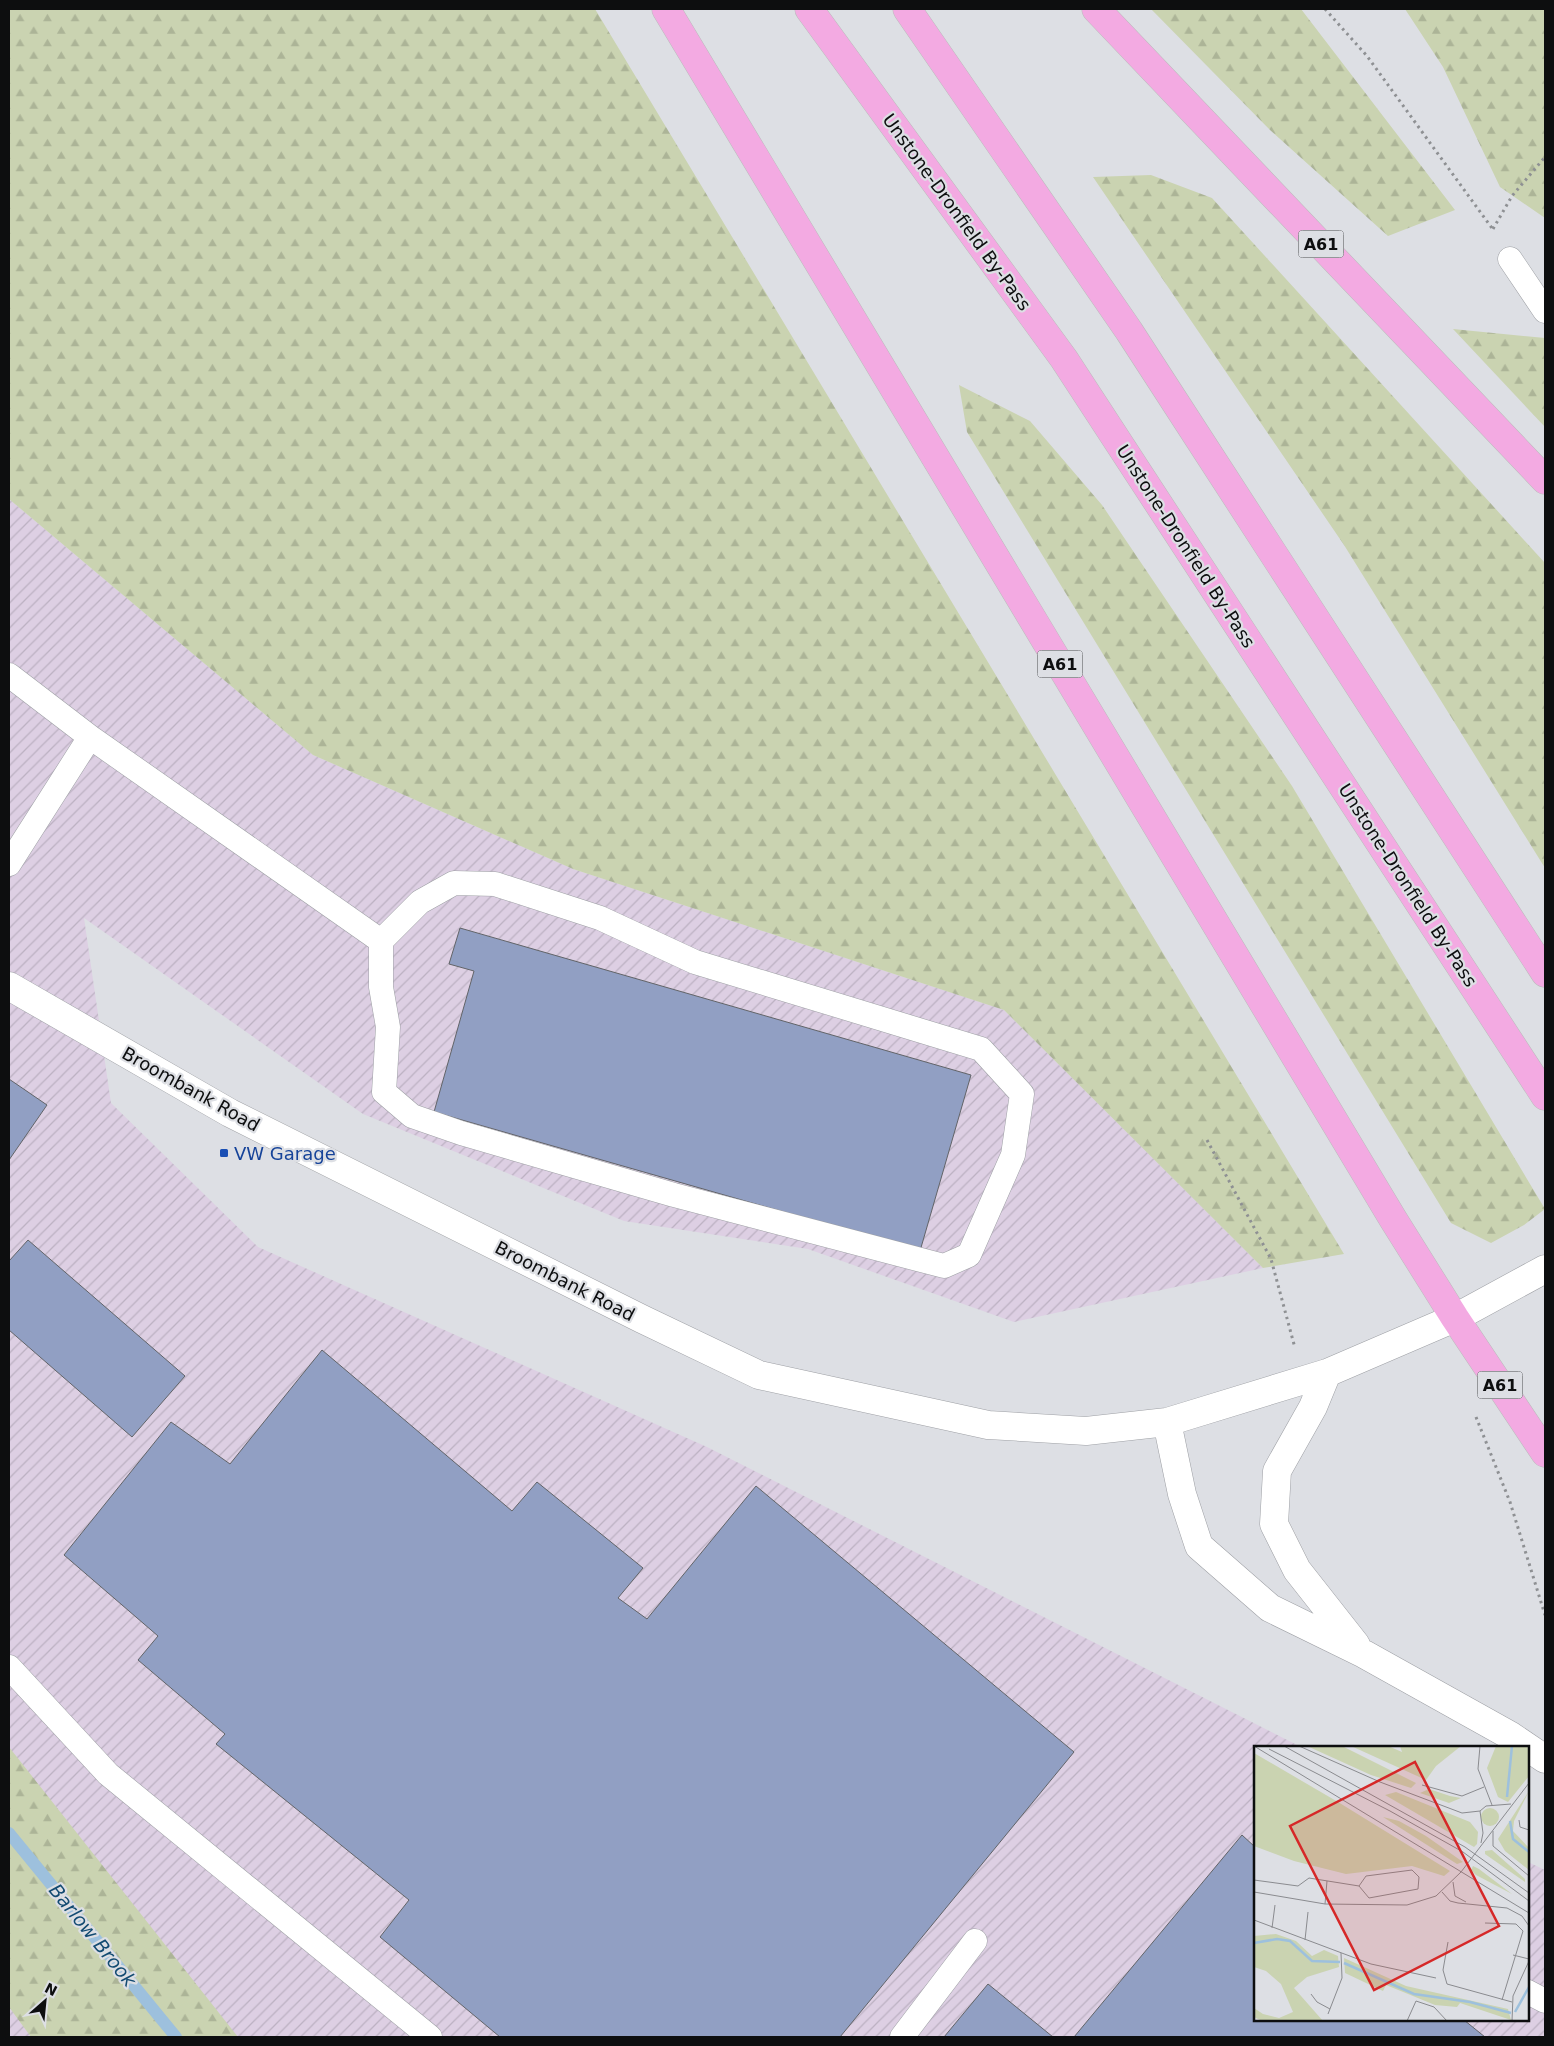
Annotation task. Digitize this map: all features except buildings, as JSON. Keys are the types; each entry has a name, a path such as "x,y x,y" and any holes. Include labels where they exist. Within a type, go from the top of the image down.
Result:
{"highway":[{"name":"A61","path":"666,9 1388,1211 1455,1318 1545,1452"},
{"name":"Unstone-Dronfield By-Pass","path":"809,9 1064,359 1545,1096"},
{"path":"907,9 1128,331 1545,973"},
{"name":"A61","path":"1096,9 1545,480"}],"street":[{"name":"Broombank Road","path":"9,986 230,1113 642,1319 759,1375 988,1425 1086,1431 1167,1422 1315,1376 1455,1318 1545,1269"},
{"path":"1315,1376 1313,1407 1277,1471 1274,1524 1297,1570 1324,1608 1364,1654"},
{"path":"1167,1422 1182,1494 1199,1546 1270,1608 1364,1654 1526,1746"},
{"path":"1529,1748 1545,1759"}],"lane":[{"path":"1510,259 1545,310"},
{"path":"9,675 90,736 381,941"},
{"path":"9,864 90,736"},
{"path":"454,883 495,884 600,918 695,962 981,1049 1022,1094 1013,1156 969,1255 944,1266 684,1198 461,1133 412,1116 384,1092 388,1027 381,987 381,941 420,902 454,883"},
{"path":"9,1667 108,1774 430,2037"},
{"path":"902,2037 974,1941"},
{"path":"1529,1993 1545,2001"}],"path":[{"path":"1326,9 1367,56 1493,229 1510,259"},
{"path":"1493,229 1512,196 1545,157"},
{"path":"1207,1140 1271,1259 1315,1376"},
{"path":"1475,1413 1510,1502 1545,1615"}],"shaded area":[{"path":"9,499 313,755 573,869 1004,1010 1263,1268 1014,1322 808,1249 624,1221 363,1114 84,918 111,1103 258,1247 707,1447 1299,1746 1254,1746 1254,2021 1529,2021 1529,1862 1545,1870 1545,2037 9,2037"}],"green space":[{"path":"9,9 595,9 1344,1254 1263,1268 1004,1010 573,869 313,755 9,499"},
{"path":"1151,9 1301,9 1455,210 1388,236 1270,130"},
{"path":"1405,9 1545,9 1545,218 1500,187 1443,67"},
{"path":"1151,175 1212,198 1545,563 1545,868 1344,545 1093,177"},
{"path":"1453,329 1545,338 1545,427"},
{"path":"959,385 1030,421 1102,505 1292,786 1545,1209 1524,1225 1491,1243 1451,1223 967,432"},
{"path":"9,1747 238,2037 31,2037 9,2007"}],"waterway":[{"name":"Barlow Brook","path":"9,1833 176,2037"}],"place":[{"name":"VW Garage","path":"224,1153"}]}
